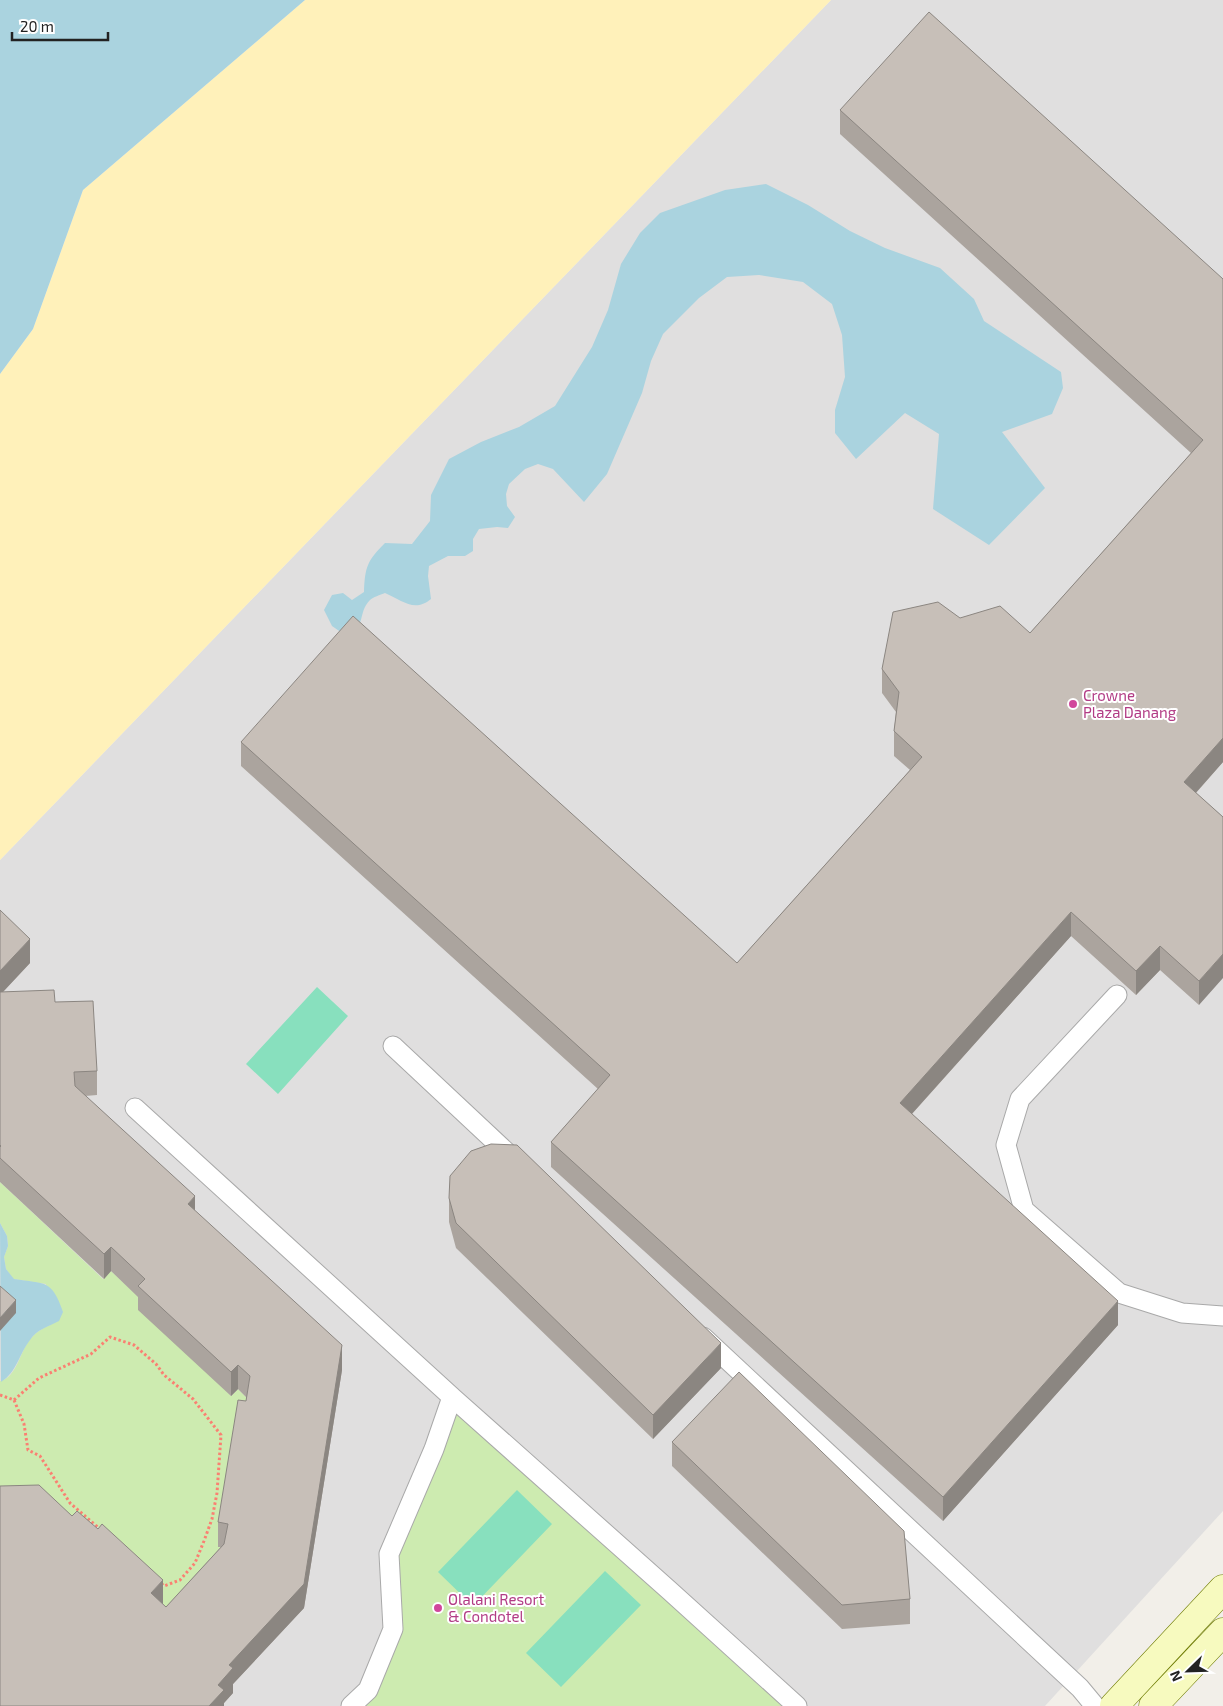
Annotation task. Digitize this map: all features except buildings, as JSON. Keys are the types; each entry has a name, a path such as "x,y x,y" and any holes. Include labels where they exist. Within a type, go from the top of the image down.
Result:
{"main road":[{"path":"1114,1706 1223,1590"},
{"path":"1153,1706 1223,1632"}],"lane":[{"path":"1117,995 1020,1099 1006,1145 1024,1210 1119,1293 1182,1313 1223,1316"},
{"path":"394,1046 531,1175"},
{"path":"135,1108 452,1397 796,1706"},
{"path":"690,1325 1080,1688 1095,1706"},
{"path":"351,1706 368,1690 393,1630 389,1554 434,1449 452,1397"}],"path":[{"path":"14,1400 39,1378 91,1354 110,1337 134,1345 156,1364 164,1375 193,1399 211,1420 221,1435 217,1493 212,1519 195,1563 180,1580 164,1586 157,1579"},
{"path":"0,1395 14,1400 24,1424 28,1450 40,1456 70,1503 105,1533"}],"shaded area":[{"path":"831,0 1223,0 1223,1511 1045,1706 0,1706 0,860"}],"green space":[{"path":"317,987 348,1016 278,1094 246,1064"},
{"path":"0,1182 103,1279 111,1271 145,1303 231,1396 238,1389 250,1401 218,1546 228,1548 166,1632 154,1596 164,1586 120,1544 90,1521 77,1535 0,1511 0,1381 10,1375 31,1338 40,1330 50,1325 46,1284 13,1279 6,1269 4,1257 8,1246 7,1236 0,1223"},
{"path":"452,1397 796,1706 351,1706 393,1630 389,1554"},
{"path":"517,1490 552,1524 473,1606 438,1572"},
{"path":"605,1571 641,1605 561,1687 526,1653"}],"sand":[{"path":"305,0 831,0 0,860 0,374 33,329 83,190"}],"water":[{"path":"0,0 305,0 83,190 33,329 0,374"},
{"path":"766,184 808,205 850,231 885,248 940,268 974,299 984,321 1061,372 1063,388 1052,414 1002,432 1045,488 989,545 933,509 939,434 905,413 856,459 835,433 835,410 845,377 842,335 832,304 803,282 759,275 727,277 699,298 663,334 651,361 642,393 607,474 584,502 553,469 538,464 525,469 509,484 506,494 507,506 515,517 508,528 479,529 473,539 473,551 465,556 448,556 429,566 428,576 431,599 419,605 413,605 385,593 370,600 366,605 359,625 352,632 345,635 332,626 324,610 332,595 343,593 352,600 364,592 366,570 379,549 385,543 412,544 430,521 431,495 449,459 481,442 519,427 555,406 592,347 608,310 621,264 640,233 660,213 725,190"},
{"path":"0,1223 7,1236 8,1246 4,1257 6,1269 14,1279 40,1283 51,1288 63,1312 59,1321 33,1336 11,1373 1,1382"}],"place":[{"name":"Crowne Plaza Danang","path":"1073,704"},
{"name":"Olalani Resort & Condotel","path":"438,1608"}]}
